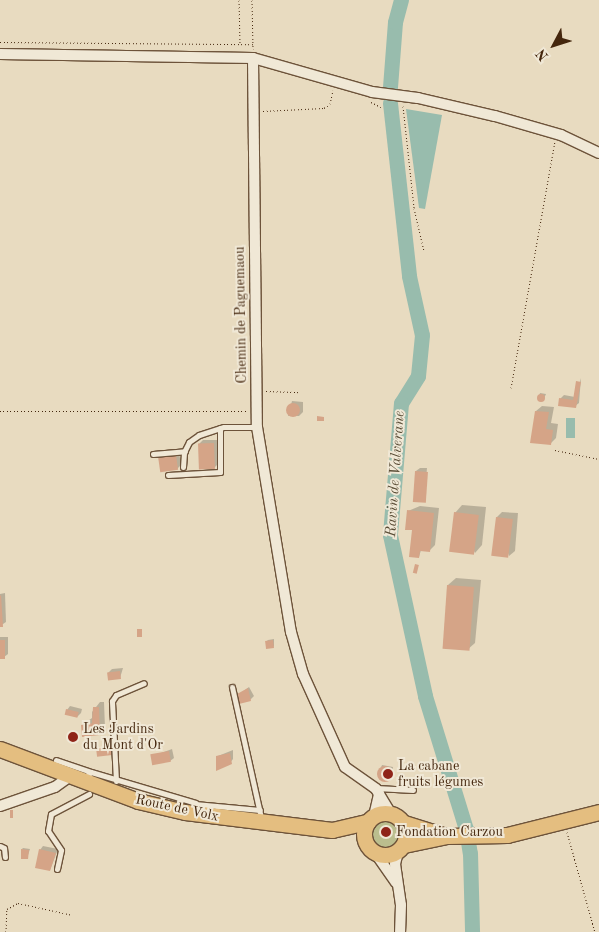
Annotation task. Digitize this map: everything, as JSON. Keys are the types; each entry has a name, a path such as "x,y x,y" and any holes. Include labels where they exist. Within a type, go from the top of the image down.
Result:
{"main road":[{"name":"Route de Volx","path":"0,749 138,801 261,816 332,830 371,848"},
{"path":"447,836 404,823 391,814 371,819 371,848 387,856 401,848 447,836 495,836 599,812"},
{"name":"Route de Volx","path":"332,830 371,819"},
{"path":"401,848 407,838 404,823"}],"street":[{"path":"0,54 253,58 372,92 406,96 557,134 599,153"},
{"name":"Chemin de Paguemaou","path":"253,58 256,427 298,663 345,767 377,791"},
{"path":"0,806 83,781"},
{"path":"377,791 391,814"},
{"path":"371,819 377,791"},
{"path":"371,848 396,884"},
{"path":"400,932 401,905 396,884 401,848"}],"lane":[{"path":"183,467 185,451 189,442 199,435 220,428 256,427"},
{"path":"168,475 220,472 220,428"},
{"path":"153,454 185,451"},
{"path":"116,781 112,701 116,696 144,683"},
{"path":"232,687 261,816"},
{"path":"56,760 83,781 116,781 190,808"},
{"path":"57,869 61,850 48,831 51,814 83,781"},
{"path":"377,791 413,790"},
{"path":"0,846 4,848 5,857"}],"path":[{"path":"239,0 240,43"},
{"path":"252,0 253,58"},
{"path":"0,42 253,44"},
{"path":"263,111 324,108 332,98 331,79"},
{"path":"406,96 403,117 414,208 424,251"},
{"path":"511,388 557,134"},
{"path":"256,390 301,392"},
{"path":"0,411 256,411"},
{"path":"554,450 599,459"},
{"path":"564,821 595,932"},
{"path":"6,932 7,909 18,903 73,915"}],"shaded area":[{"path":"406,109 442,115 425,209 419,208"},
{"path":"566,418 575,418 575,438 566,438"},
{"path":"385,820 395,824 399,834 395,844 385,848 375,844 371,834 375,824"}],"building":[{"path":"576,381 581,382 576,408 558,406 559,398 573,400"},
{"path":"541,394 545,398 541,402 537,398"},
{"path":"290,403 296,403 300,410 296,417 290,417 286,413 286,407"},
{"path":"535,411 549,412 546,429 553,430 551,445 530,443"},
{"path":"317,416 324,417 324,421 317,421"},
{"path":"214,443 215,469 199,470 198,444"},
{"path":"176,455 178,470 160,472 158,458"},
{"path":"415,471 428,472 426,503 413,502"},
{"path":"407,510 434,513 430,552 420,551 419,558 409,557 412,530 405,530"},
{"path":"454,512 479,515 474,555 449,552"},
{"path":"496,517 513,519 508,558 491,556"},
{"path":"415,564 419,565 417,574 413,573"},
{"path":"447,585 474,587 469,651 443,649"},
{"path":"1,595 3,627 0,627"},
{"path":"137,629 142,629 142,637 137,637"},
{"path":"0,640 5,640 5,659 0,659"},
{"path":"273,640 274,648 266,649 265,641"},
{"path":"120,671 121,679 108,681 107,673"},
{"path":"248,688 251,701 239,704 237,694"},
{"path":"93,707 99,707 100,735 82,737 81,725 92,723"},
{"path":"66,709 79,712 77,718 65,715"},
{"path":"111,747 112,755 97,757 96,749"},
{"path":"169,751 171,762 152,765 150,754"},
{"path":"230,753 232,764 216,771 216,756"},
{"path":"385,766 393,774 385,782 377,774"},
{"path":"10,810 13,810 13,818 10,818"},
{"path":"21,849 29,850 28,859 21,859"},
{"path":"39,849 56,853 50,871 35,868"}],"waterway":[{"name":"Ravin de Valverane","path":"390,87 395,22 401,0"},
{"name":"Ravin de Valverane","path":"390,103 409,276 422,335 418,376 401,403 390,535 425,696 466,829 470,853 472,932"}],"place":[{"name":"Les Jardins du Mont d'Or","path":"73,737"},
{"name":"La cabane fruits légumes","path":"388,774"},
{"name":"Fondation Carzou","path":"386,832"}]}
